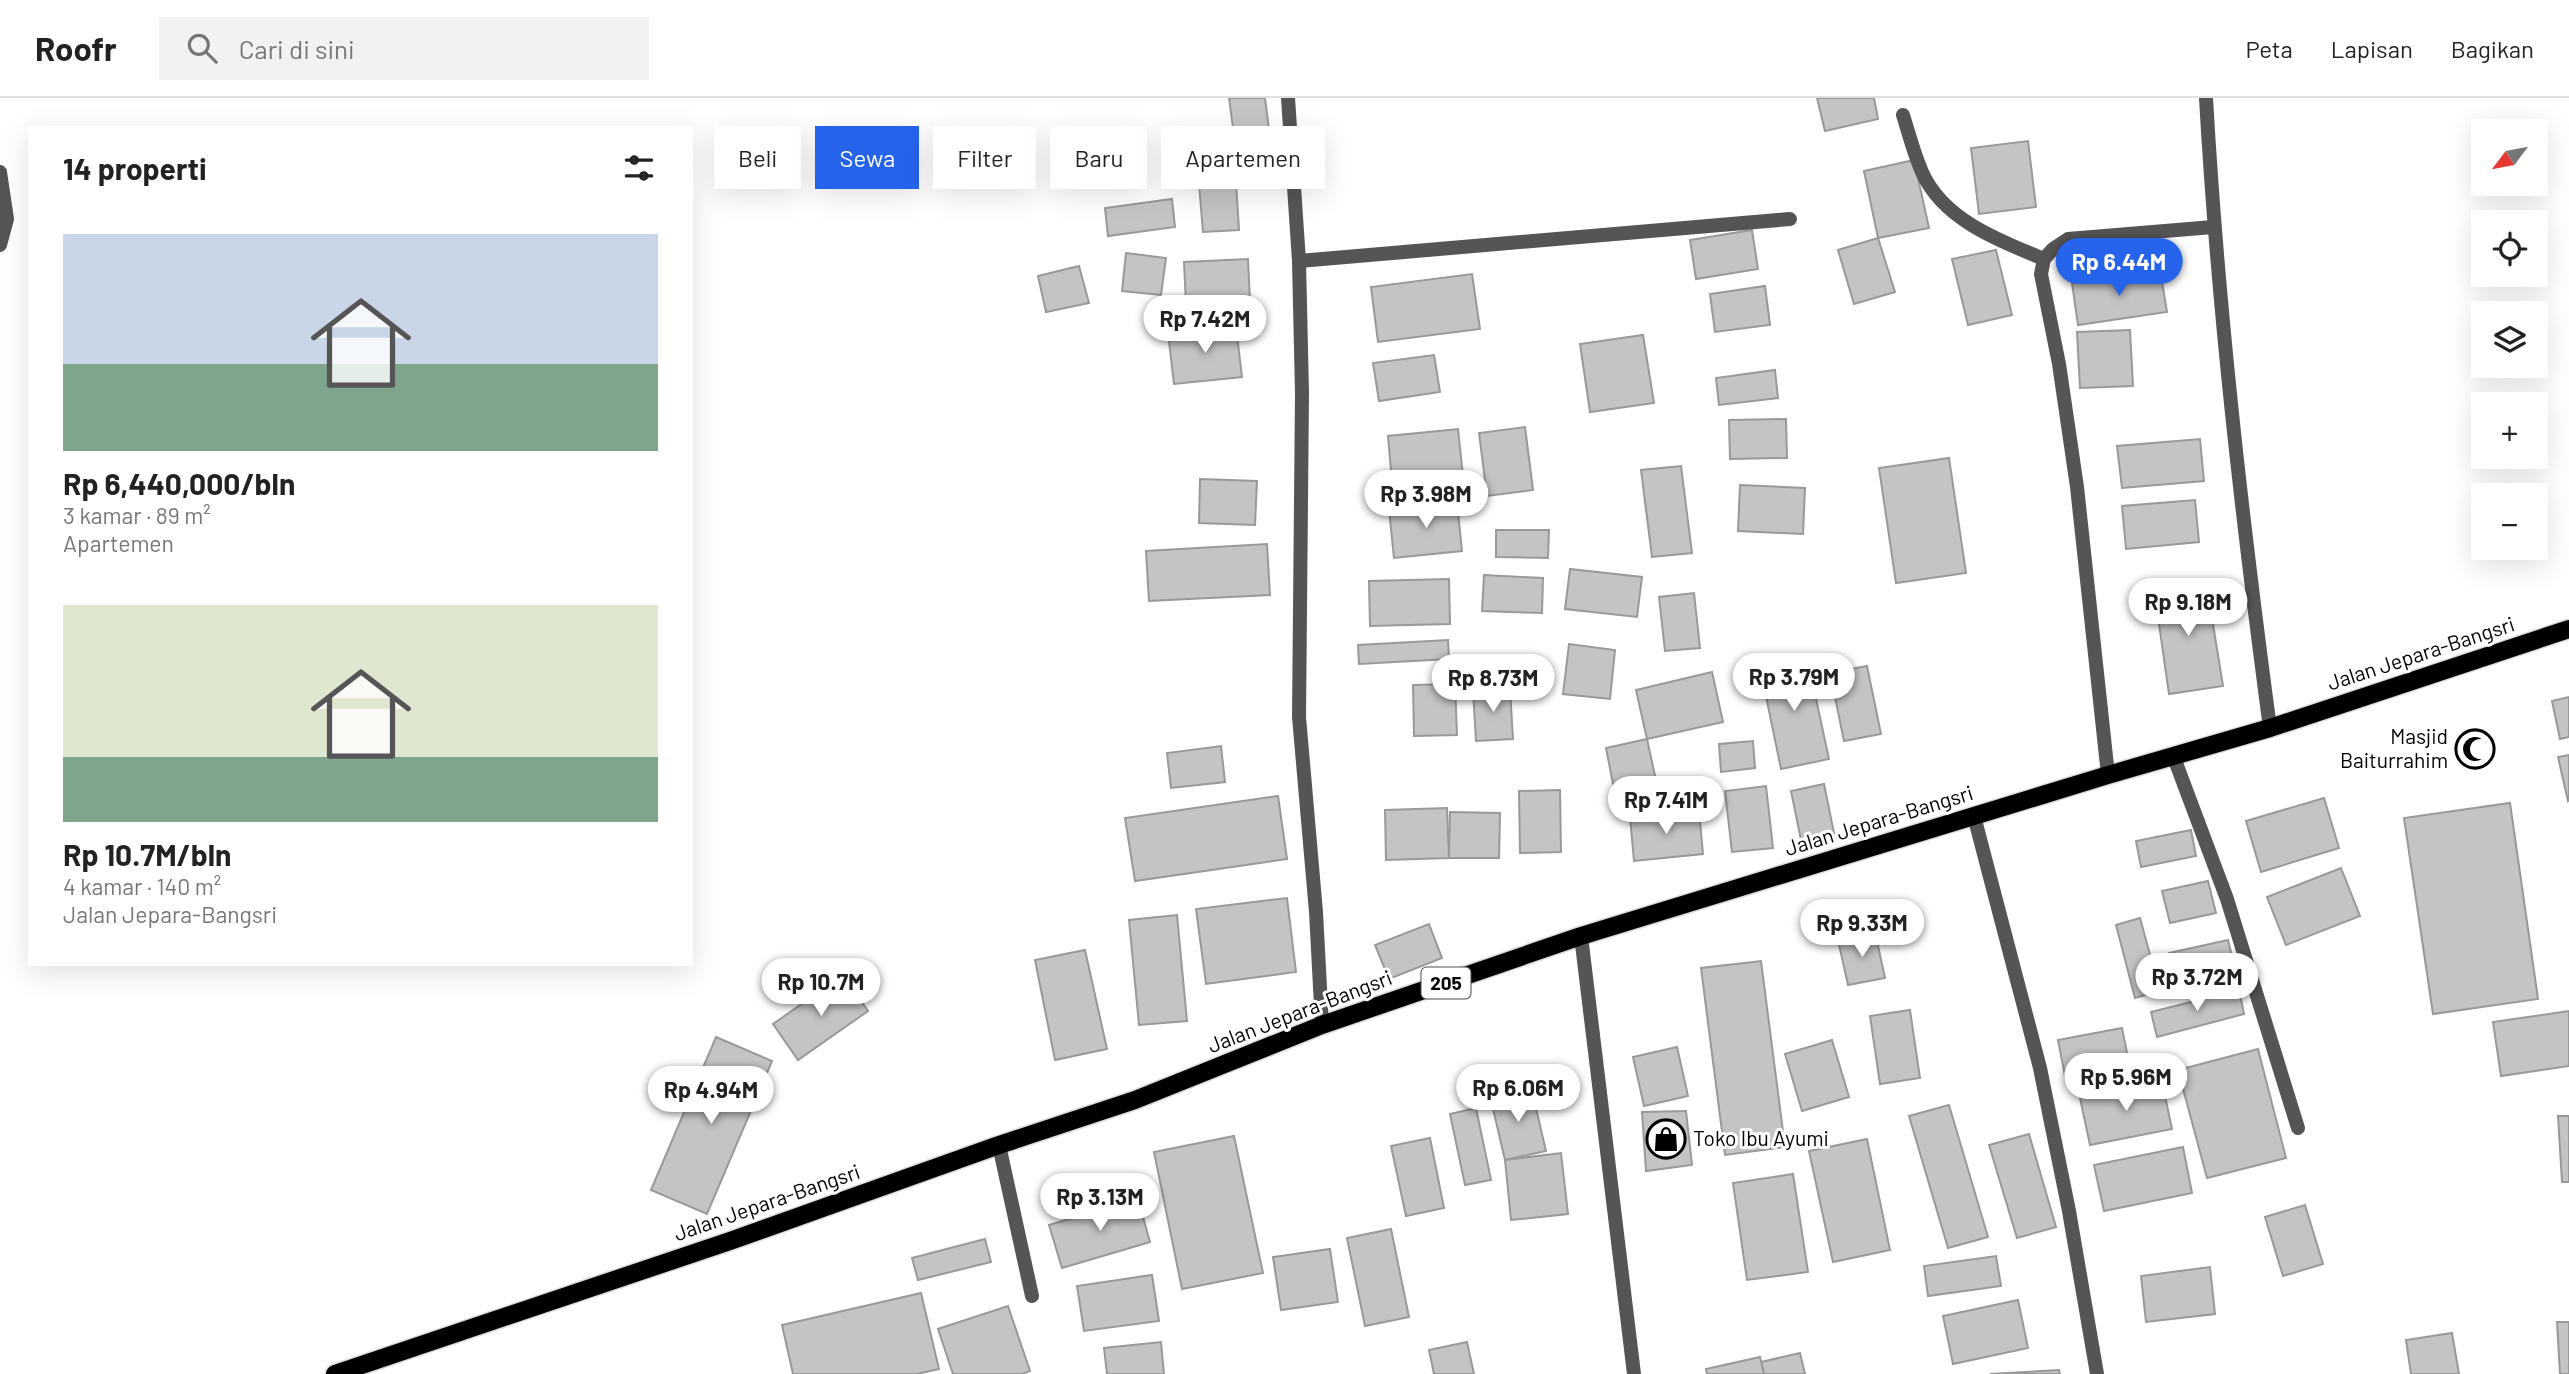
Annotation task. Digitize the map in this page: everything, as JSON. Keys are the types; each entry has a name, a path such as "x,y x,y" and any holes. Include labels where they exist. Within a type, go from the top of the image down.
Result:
{"main road":[{"name":"Jalan Jepara-Bangsri","path":"335,1374 730,1241 999,1145 1135,1100 1322,1025 1581,936 2173,755 2270,728 2569,629"}],"street":[{"path":"1288,98 1299,261 1302,432 1299,717 1316,912 1322,1025"},
{"path":"2206,98 2213,227 2231,422 2270,728"},
{"path":"1903,115 1923,173 1946,206 1986,232 2044,259"},
{"path":"0,172 7,219 0,245"},
{"path":"1299,261 1790,219"},
{"path":"2108,775 2077,487 2059,364 2041,274 2044,259 2068,239 2213,227"},
{"path":"2173,755 2227,899 2298,1128"},
{"path":"1974,816 2040,1068 2069,1211 2096,1374"},
{"path":"1581,936 1634,1374"},
{"path":"999,1145 1032,1296"}],"building":[{"path":"1229,98 1265,98 1269,126 1233,126"},
{"path":"1817,98 1874,98 1878,119 1825,131"},
{"path":"2028,141 2036,207 1979,214 1971,148"},
{"path":"1914,160 1929,228 1878,238 1864,171"},
{"path":"1199,189 1236,189 1239,230 1203,232"},
{"path":"1172,199 1175,227 1108,236 1105,208"},
{"path":"1752,230 1758,269 1696,279 1690,240"},
{"path":"1878,238 1895,292 1854,304 1838,250"},
{"path":"1996,250 2012,315 1968,325 1952,259"},
{"path":"1126,253 1166,258 1161,295 1122,291"},
{"path":"1248,259 1250,302 1186,304 1184,262"},
{"path":"1079,266 1089,303 1046,312 1038,276"},
{"path":"2160,270 2167,312 2078,325 2072,283"},
{"path":"1472,274 1480,329 1378,342 1371,287"},
{"path":"1765,286 1770,325 1715,332 1710,294"},
{"path":"1236,326 1242,377 1174,384 1168,333"},
{"path":"2130,330 2133,386 2080,388 2077,332"},
{"path":"1643,335 1654,403 1590,412 1580,344"},
{"path":"1434,355 1440,392 1379,401 1373,363"},
{"path":"1775,370 1778,398 1719,405 1716,378"},
{"path":"1786,419 1787,458 1730,459 1729,420"},
{"path":"1525,427 1533,490 1487,496 1479,433"},
{"path":"1458,429 1463,476 1392,482 1388,436"},
{"path":"2200,439 2204,481 2122,488 2117,446"},
{"path":"1949,458 1966,573 1896,583 1879,468"},
{"path":"1681,466 1692,553 1652,557 1641,470"},
{"path":"1200,479 1257,481 1255,525 1199,523"},
{"path":"1740,485 1805,488 1803,534 1738,531"},
{"path":"2195,500 2199,542 2126,549 2122,506"},
{"path":"1457,502 1462,551 1394,558 1389,510"},
{"path":"1496,530 1549,530 1548,558 1496,557"},
{"path":"1267,544 1270,595 1149,601 1146,551"},
{"path":"1570,569 1642,577 1637,617 1565,609"},
{"path":"1484,575 1543,578 1542,613 1482,611"},
{"path":"1449,579 1450,624 1370,626 1369,581"},
{"path":"2206,581 2223,686 2169,694 2154,589"},
{"path":"1694,593 1700,648 1665,651 1659,597"},
{"path":"1448,640 1449,659 1359,664 1358,645"},
{"path":"1569,644 1615,650 1610,699 1563,694"},
{"path":"1807,657 1829,759 1781,769 1760,667"},
{"path":"1867,666 1881,734 1844,741 1830,673"},
{"path":"1712,672 1723,722 1647,739 1636,690"},
{"path":"1455,684 1457,735 1414,736 1413,685"},
{"path":"1510,688 1513,739 1476,741 1473,690"},
{"path":"2569,697 2569,737 2560,739 2552,701"},
{"path":"1647,739 1657,785 1615,794 1606,748"},
{"path":"1753,741 1755,768 1721,772 1719,744"},
{"path":"1221,746 1225,782 1171,788 1167,753"},
{"path":"2569,755 2569,800 2568,801 2558,757"},
{"path":"1824,784 1834,833 1801,840 1791,791"},
{"path":"1766,786 1773,848 1732,852 1725,791"},
{"path":"1560,790 1561,852 1520,853 1519,791"},
{"path":"1278,796 1287,859 1135,881 1125,818"},
{"path":"2324,798 2339,848 2261,872 2246,821"},
{"path":"2510,803 2538,999 2433,1014 2404,818"},
{"path":"1447,808 1449,858 1386,860 1385,810"},
{"path":"1699,810 1703,854 1634,861 1630,817"},
{"path":"1450,812 1500,813 1499,858 1449,858"},
{"path":"2191,830 2196,856 2141,867 2136,841"},
{"path":"2341,868 2360,916 2286,945 2267,897"},
{"path":"2208,881 2216,913 2170,923 2162,891"},
{"path":"1287,898 1296,972 1206,984 1196,909"},
{"path":"1177,915 1187,1021 1139,1025 1129,920"},
{"path":"2140,918 2160,991 2135,998 2116,925"},
{"path":"1429,924 1442,958 1389,979 1375,945"},
{"path":"1875,932 1885,978 1848,985 1838,940"},
{"path":"2228,940 2237,977 2178,991 2169,953"},
{"path":"1085,950 1107,1049 1055,1060 1035,960"},
{"path":"1761,961 1785,1147 1725,1155 1701,968"},
{"path":"843,975 868,1011 798,1060 773,1024"},
{"path":"2239,990 2244,1014 2157,1037 2151,1012"},
{"path":"1910,1010 1920,1078 1880,1084 1870,1016"},
{"path":"2569,1011 2569,1066 2501,1076 2493,1022"},
{"path":"2122,1028 2130,1068 2066,1081 2058,1040"},
{"path":"716,1037 772,1061 707,1214 651,1190"},
{"path":"1832,1040 1849,1097 1802,1111 1785,1054"},
{"path":"1677,1047 1688,1096 1644,1106 1633,1057"},
{"path":"2258,1049 2286,1158 2207,1178 2178,1070"},
{"path":"2162,1082 2172,1129 2090,1145 2080,1098"},
{"path":"1531,1087 1546,1151 1505,1160 1490,1096"},
{"path":"1949,1105 1988,1237 1948,1248 1909,1116"},
{"path":"1476,1108 1491,1180 1465,1185 1450,1114"},
{"name":"Toko Ibu Ayumi","path":"1686,1111 1692,1165 1646,1171 1642,1112"},
{"path":"2558,1116 2569,1116 2569,1182 2562,1182"},
{"path":"2029,1134 2056,1227 2017,1238 1989,1145"},
{"path":"1234,1136 1263,1273 1182,1289 1154,1152"},
{"path":"1430,1138 1444,1208 1406,1216 1391,1146"},
{"path":"1867,1139 1890,1250 1833,1262 1809,1151"},
{"path":"2183,1147 2192,1193 2104,1211 2094,1165"},
{"path":"1561,1153 1568,1214 1511,1220 1505,1160"},
{"path":"1793,1174 1808,1272 1747,1280 1733,1183"},
{"path":"1138,1199 1150,1242 1062,1268 1049,1225"},
{"path":"2305,1205 2323,1264 2283,1276 2265,1217"},
{"path":"1391,1229 1409,1317 1365,1326 1347,1238"},
{"path":"985,1239 991,1262 918,1280 912,1258"},
{"path":"1330,1249 1338,1302 1281,1310 1273,1257"},
{"path":"1996,1256 2001,1286 1928,1296 1924,1266"},
{"path":"2210,1267 2215,1314 2146,1322 2141,1276"},
{"path":"1152,1275 1159,1321 1084,1331 1077,1286"},
{"path":"921,1293 939,1369 917,1374 793,1374 782,1325"},
{"path":"2018,1300 2028,1348 1953,1364 1943,1316"},
{"path":"1008,1306 1030,1371 1022,1374 953,1374 938,1329"},
{"path":"2557,1322 2569,1322 2569,1374 2560,1374"},
{"path":"2452,1333 2459,1374 2411,1374 2406,1340"},
{"path":"1161,1342 1164,1374 1107,1374 1104,1348"},
{"path":"1467,1342 1474,1374 1434,1374 1429,1350"},
{"path":"1800,1353 1805,1374 1764,1374 1761,1362"},
{"path":"1760,1357 1764,1374 1707,1374 1706,1369"},
{"path":"2059,1370 2060,1374 1990,1374"}],"place":[{"name":"Masjid Baiturrahim","path":"2475,749"},
{"name":"Toko Ibu Ayumi","path":"1666,1139"}]}
